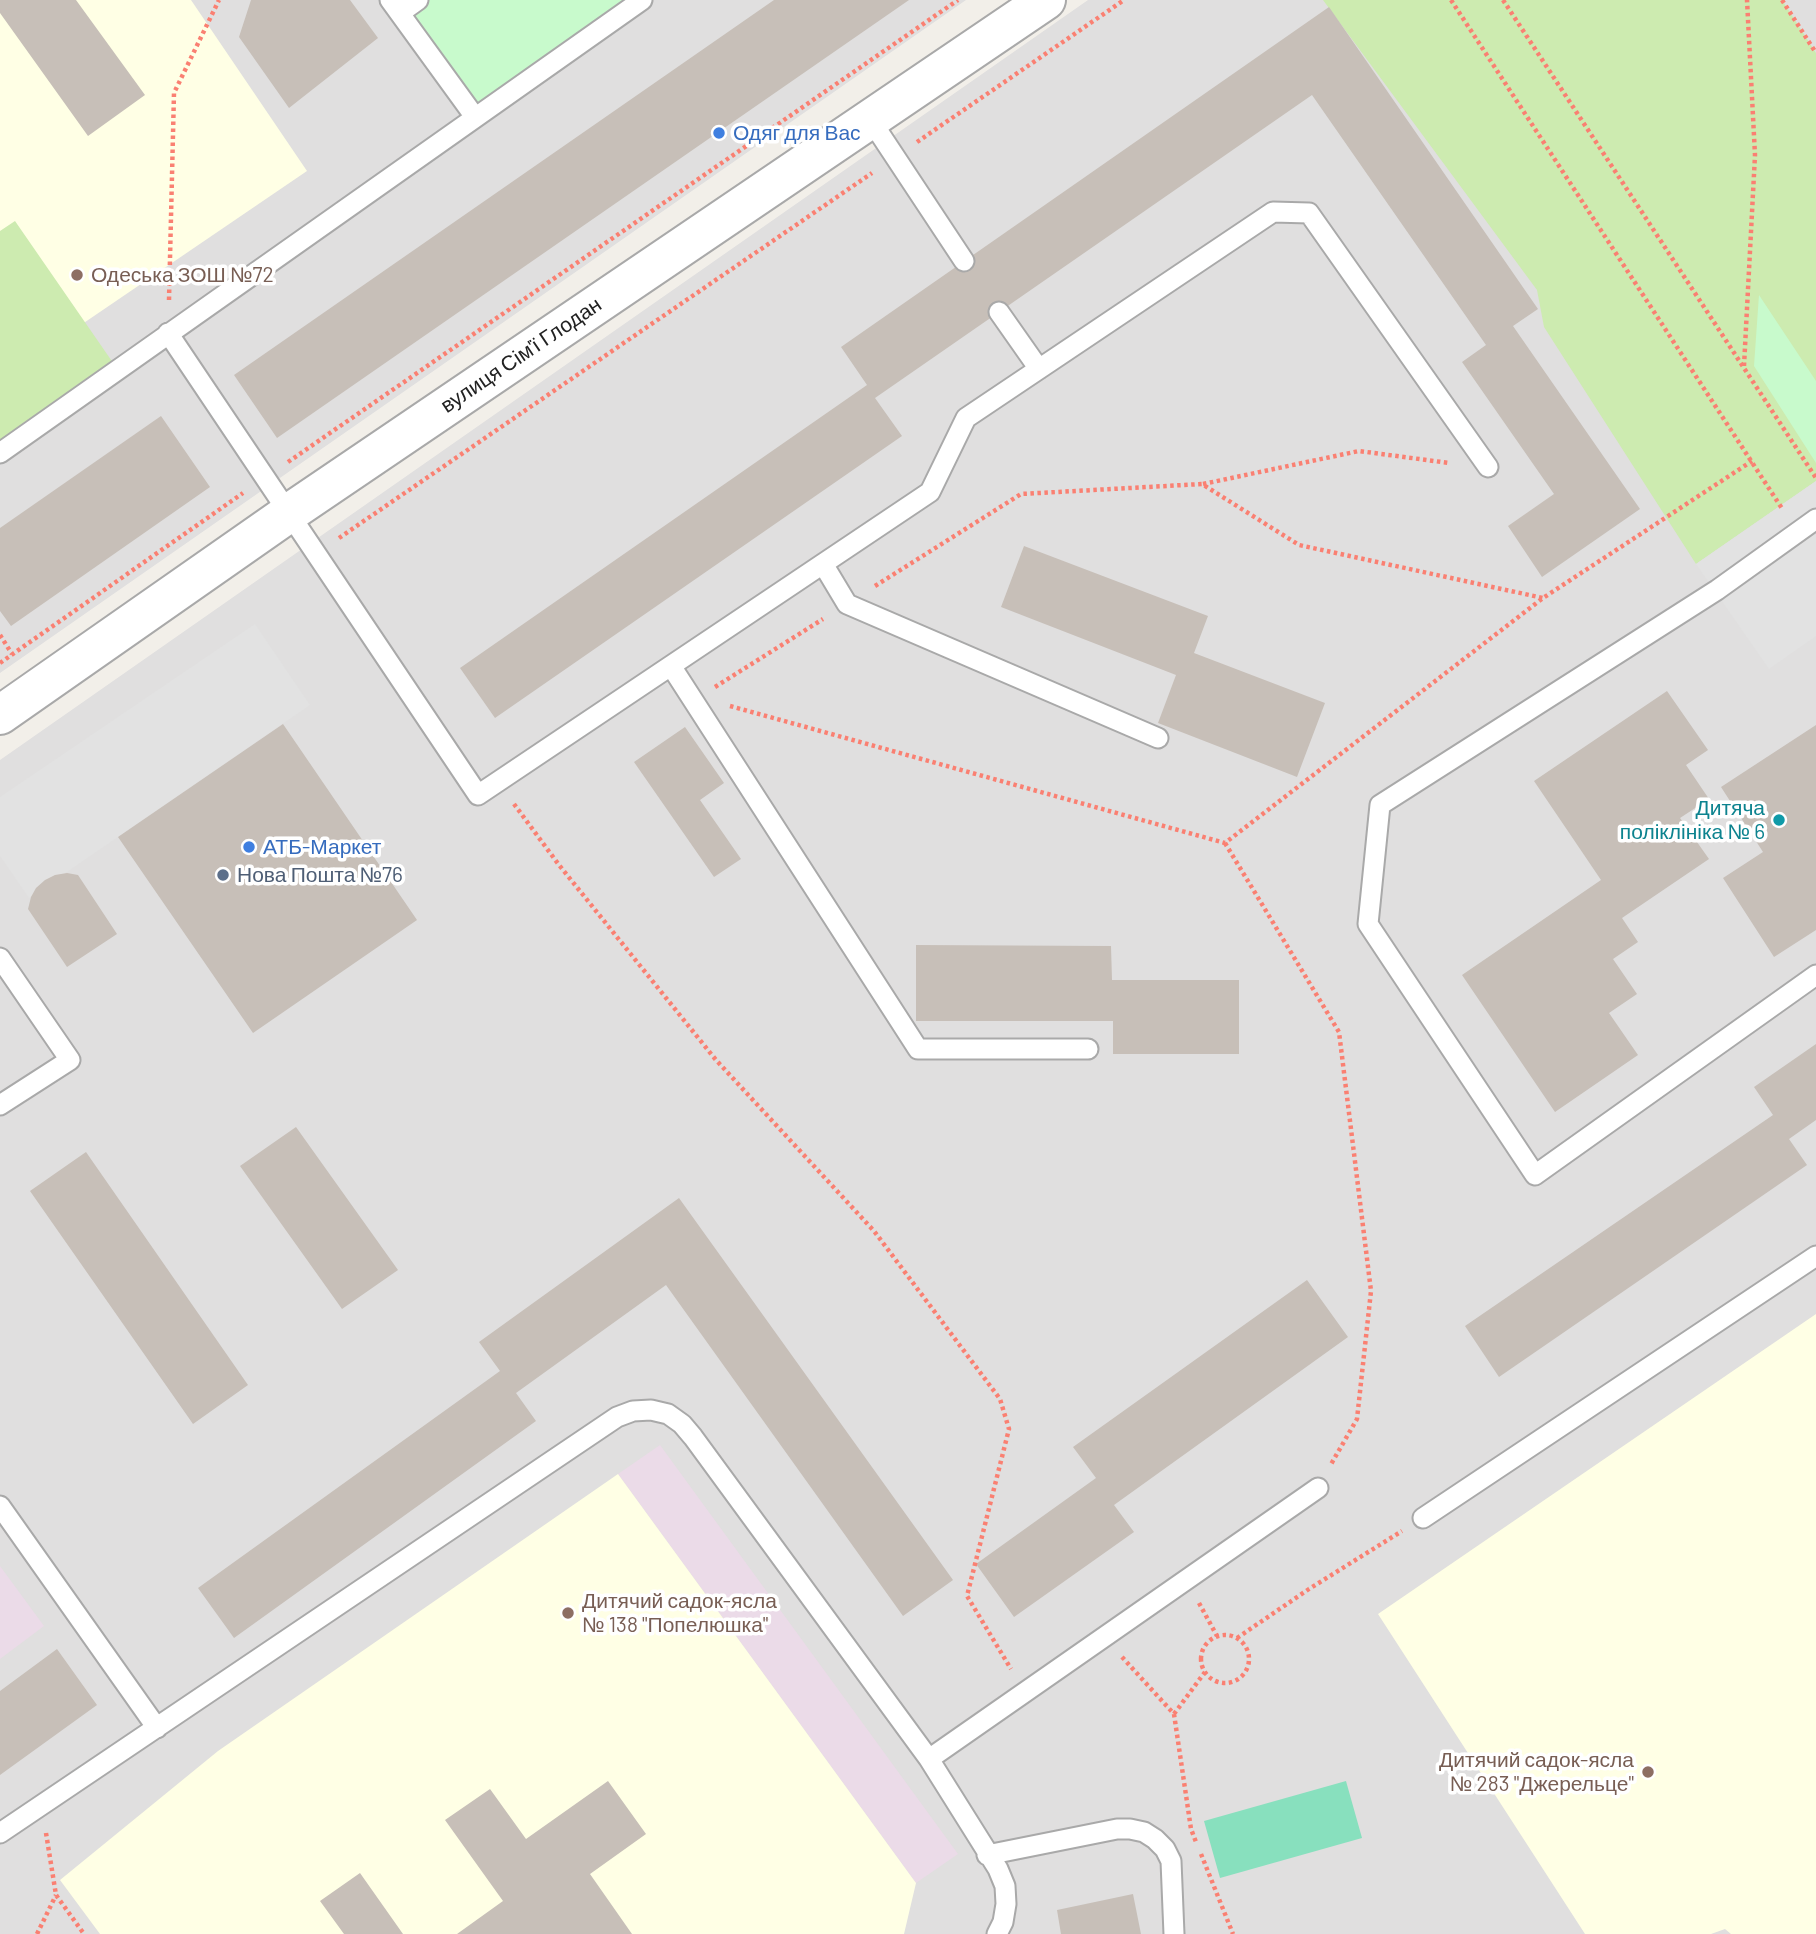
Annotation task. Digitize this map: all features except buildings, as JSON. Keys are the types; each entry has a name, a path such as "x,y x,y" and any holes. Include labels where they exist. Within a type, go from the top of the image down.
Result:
{"street":[{"name":"вулиця Сім'ї Глодан","path":"0,715 289,513 1046,0"}],"lane":[{"path":"418,0 395,6 475,117"},
{"path":"0,453 642,0"},
{"path":"870,119 964,261"},
{"path":"168,333 478,796 930,492 966,418 1273,212 1309,213 1488,467"},
{"path":"999,312 1040,369"},
{"path":"1816,519 1717,590 1380,805 1368,924 1535,1175 1816,975"},
{"path":"823,564 847,604 1158,738"},
{"path":"671,666 918,1049 1088,1049"},
{"path":"0,958 70,1060 0,1105"},
{"path":"1423,1518 1816,1256"},
{"path":"0,1833 617,1417 633,1411 651,1410 668,1414 682,1424 693,1437 929,1759 998,1869 1005,1886 1006,1905 998,1934"},
{"path":"929,1759 1318,1488"},
{"path":"0,1506 157,1728"},
{"path":"987,1855 1117,1829 1144,1832 1156,1839 1171,1861 1174,1934"}],"path":[{"path":"168,333 174,93 219,0"},
{"path":"0,663 265,477 958,0"},
{"path":"317,554 1124,0"},
{"path":"1451,0 1797,532"},
{"path":"1503,0 1816,478"},
{"path":"1744,368 1755,155 1747,0"},
{"path":"1782,0 1816,53"},
{"path":"693,700 1021,494 1202,484 1359,452 1488,467"},
{"path":"1225,843 1543,598 1752,461"},
{"path":"1202,484 1299,545 1543,598"},
{"path":"0,635 12,654"},
{"path":"693,700 724,704 1225,843 1339,1031 1371,1291 1357,1419 1318,1488"},
{"path":"498,783 559,865 716,1060 874,1231 1000,1399 1009,1430 967,1596 1025,1692"},
{"path":"1237,1638 1309,1589 1423,1518"},
{"path":"1186,1580 1217,1636"},
{"path":"1217,1636 1237,1638 1245,1646 1249,1656 1248,1667 1234,1681 1223,1683 1205,1672 1202,1656 1209,1641 1217,1636"},
{"path":"1104,1637 1174,1714 1191,1829 1233,1934"},
{"path":"1174,1714 1205,1672"},
{"path":"42,1805 56,1895 84,1934"},
{"path":"37,1934 56,1895"}],"shaded area":[{"path":"0,0 966,0 0,673"},
{"name":"Одеська ЗОШ №72","path":"0,0 191,0 307,171 0,380"},
{"path":"1088,0 1816,0 1816,1934 0,1934 0,760"},
{"path":"1816,481 1816,636 1769,669 1696,564"},
{"path":"255,624 310,705 29,898 0,856 0,797"},
{"name":"Дитячий садок-ясла № 283 \"Джерельце\"","path":"1816,1314 1816,1934 1731,1934 1725,1929 1711,1934 1585,1934 1378,1614"},
{"path":"660,1445 958,1854 916,1883 618,1474"},
{"name":"Дитячий садок-ясла № 138 \"Попелюшка\"","path":"618,1474 916,1883 904,1934 100,1934 60,1880 218,1751"},
{"path":"0,1566 44,1626 0,1659"}],"green space":[{"path":"418,0 642,0 475,117 400,13"},
{"path":"1323,0 1782,0 1816,53 1816,481 1696,564 1544,327 1537,290"},
{"path":"15,221 118,370 0,453 0,231"},
{"path":"1759,295 1816,381 1816,463 1754,366"},
{"path":"1346,1781 1362,1838 1220,1878 1204,1821"}],"place":[{"name":"Одяг для Вас","path":"719,133"},
{"name":"Одеська ЗОШ №72","path":"77,275"},
{"name":"Дитяча поліклініка № 6","path":"1779,820"},
{"name":"АТБ-Маркет","path":"249,847"},
{"name":"Нова Пошта №76","path":"223,875"},
{"name":"Дитячий садок-ясла № 138 \"Попелюшка\"","path":"568,1613"},
{"name":"Дитячий садок-ясла № 283 \"Джерельце\"","path":"1648,1772"}]}
